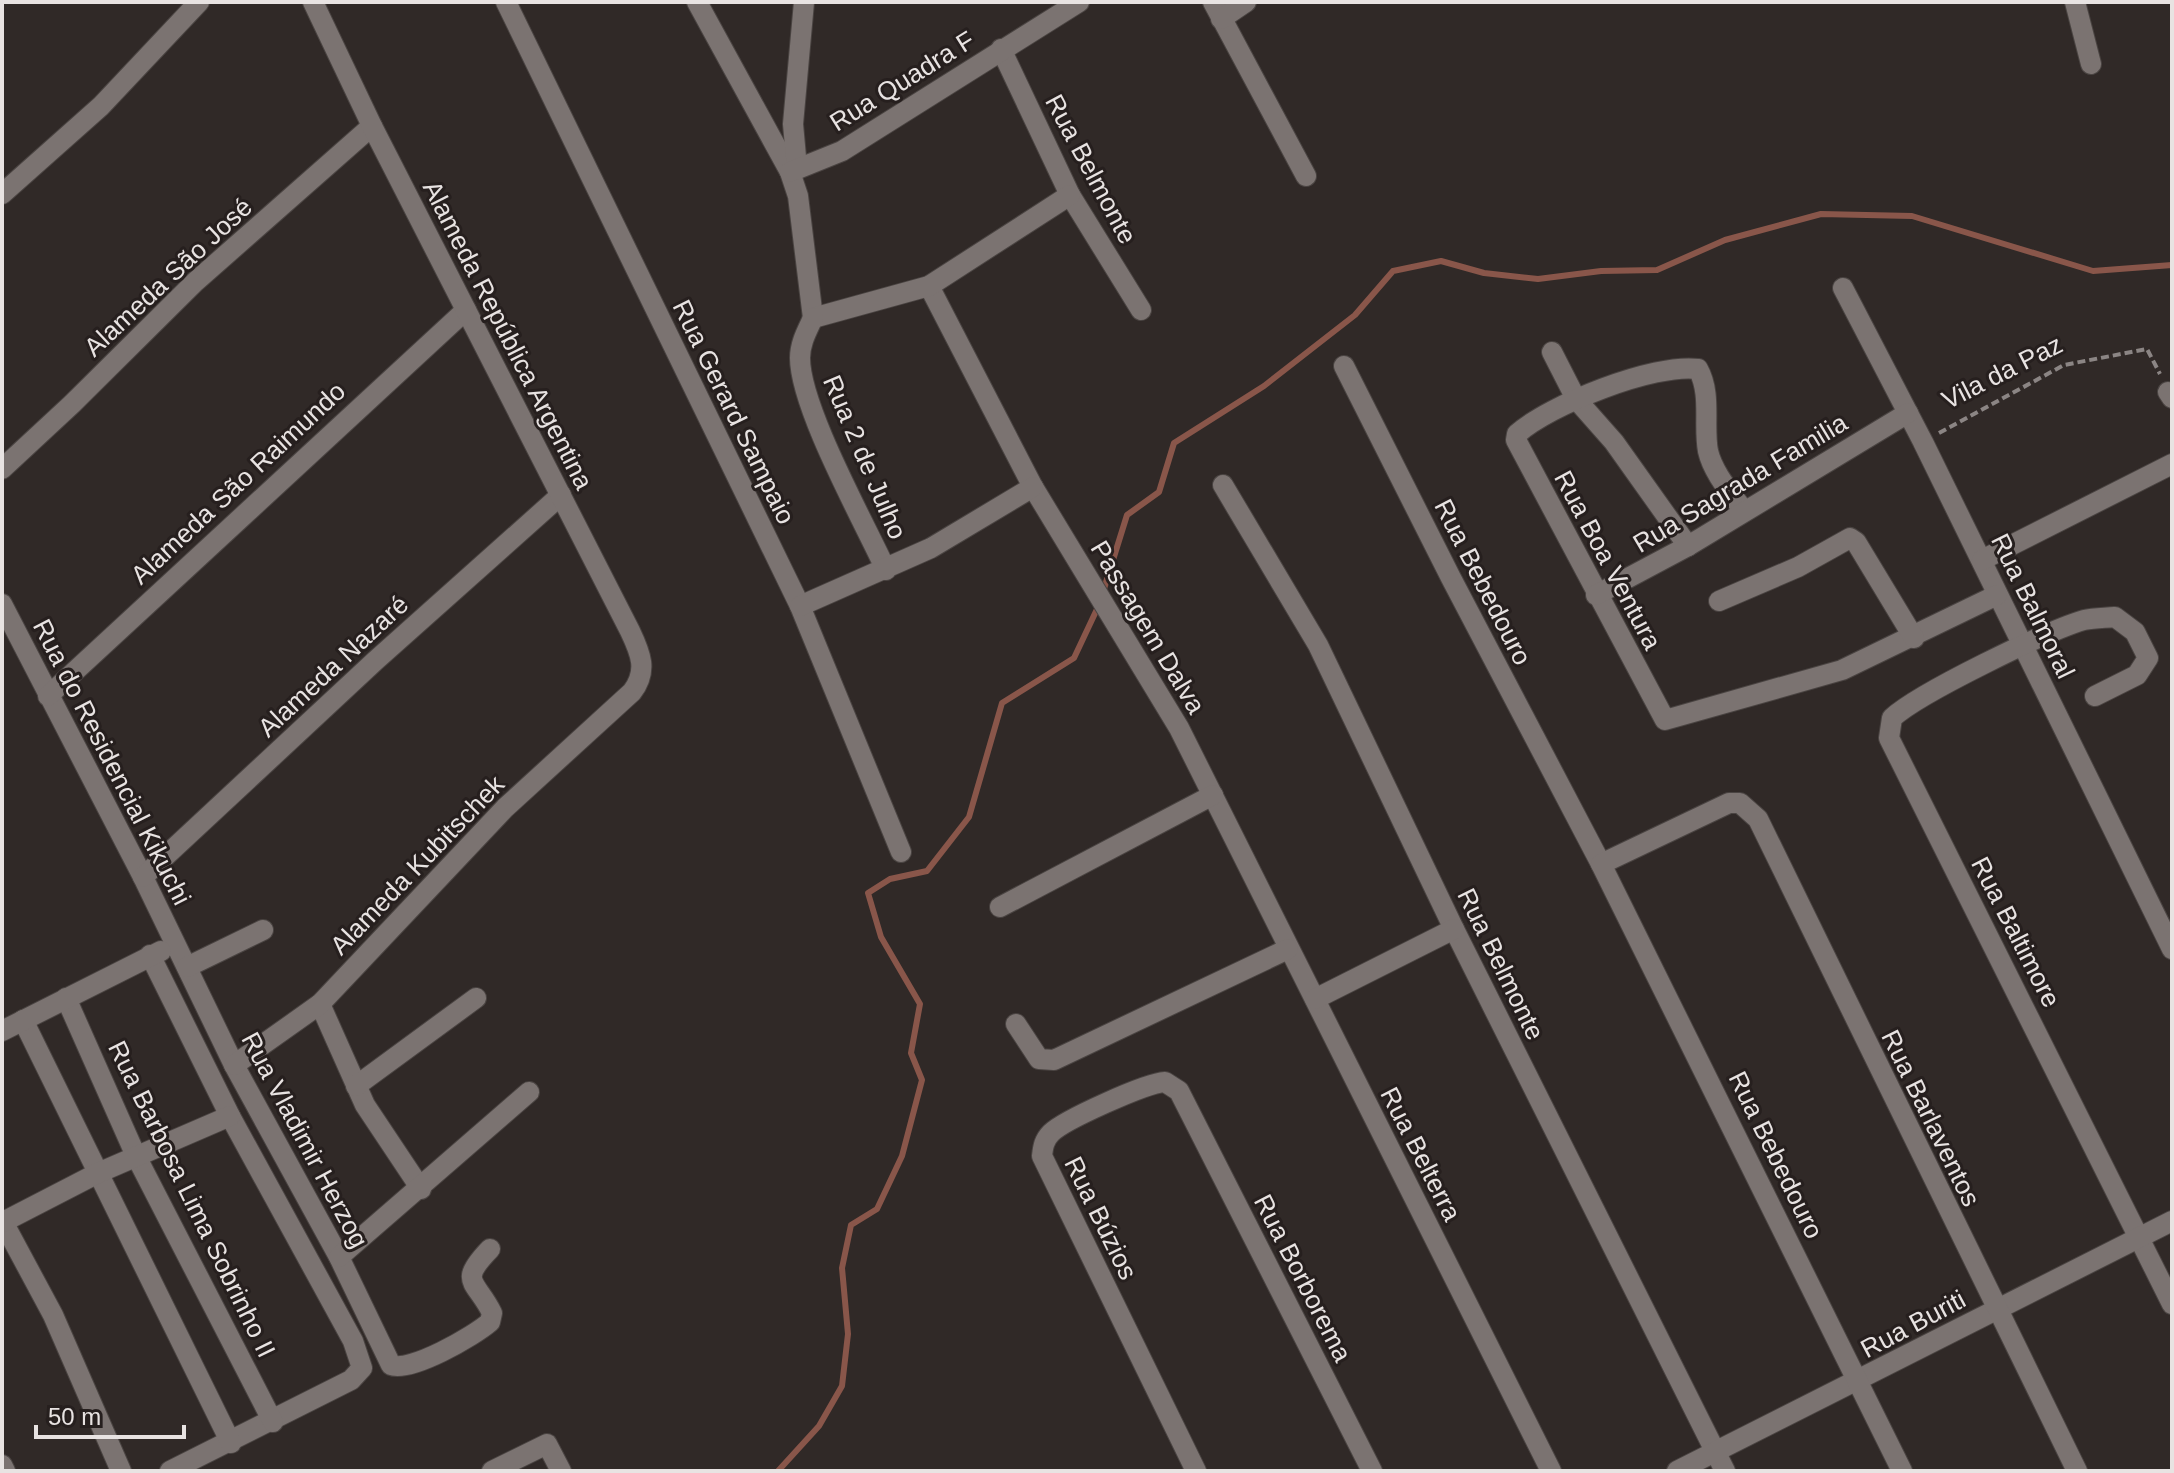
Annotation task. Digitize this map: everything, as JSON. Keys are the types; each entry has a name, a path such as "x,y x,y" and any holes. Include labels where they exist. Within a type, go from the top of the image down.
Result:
{"street":[{"path":"2,194 101,106 199,2"},
{"name":"Alameda República Argentina","path":"313,2 372,126 638,649 642,674 632,692"},
{"name":"Rua Gerard Sampaio","path":"506,2 800,606 901,852"},
{"path":"697,2 794,170"},
{"path":"804,2 793,124 794,170 813,318 929,286 1070,195"},
{"name":"Rua Quadra F","path":"794,170 842,151 1079,2"},
{"path":"1246,2 1217,10 1306,176"},
{"path":"2075,2 2091,64"},
{"name":"Rua Belmonte","path":"1001,49 1070,195 1141,310"},
{"name":"Alameda São José","path":"2,469 195,282 372,126"},
{"name":"Passagem Dalva","path":"929,286 1033,487 1160,694 1315,999"},
{"name":"Rua Balmoral","path":"1843,288 1982,560 2172,949"},
{"name":"Alameda São Raimundo","path":"48,696 466,310"},
{"name":"Rua 2 de Julho","path":"813,318 803,338 800,357 802,378 814,416 886,570"},
{"path":"1552,352 1576,399 1614,442 1688,546"},
{"name":"Rua Bebedouro","path":"1344,366 1601,864 1902,1471"},
{"path":"1576,399 1620,382 1698,369 1708,420 1708,450 1716,471 1744,511"},
{"name":"Rua Boa Ventura","path":"1576,399 1520,431 1516,440 1665,720 1842,670 1914,638"},
{"name":"Rua Sagrada Familia","path":"1596,595 1688,546 1908,413"},
{"path":"1982,560 2172,464"},
{"name":"Rua Belmonte","path":"1223,485 1318,645 1454,929 1725,1471"},
{"name":"Rua 2 de Julho","path":"800,606 931,548 1033,487"},
{"name":"Alameda Nazaré","path":"143,877 375,661 561,495"},
{"path":"1719,601 1798,567 1850,538 1856,542 1914,638 1997,595"},
{"name":"Rua do Residencial Kikuchi","path":"2,604 176,945"},
{"name":"Rua Baltimore","path":"2095,696 2137,675 2148,658 2135,632 2115,617 2085,620 2024,646 1899,711 1892,718 1889,738 2172,1304"},
{"name":"Alameda Kubitschek","path":"234,1065 320,1004 505,808 632,692"},
{"path":"1000,907 1213,795"},
{"name":"Rua Barlaventos","path":"1601,864 1729,803 1740,803 1758,819 2077,1471"},
{"path":"1315,999 1454,929"},
{"path":"187,967 263,930"},
{"path":"2,1031 150,955 176,945"},
{"name":"Rua Vladimir Herzog","path":"176,945 234,1065 339,1257 387,1360 396,1367 405,1367 449,1349 490,1322 492,1313 470,1276 472,1268 490,1249"},
{"path":"1016,1024 1039,1059 1054,1060 1288,949"},
{"path":"150,955 230,1116 353,1341 362,1368 358,1376 273,1422 170,1471"},
{"name":"Rua Barbosa Lima Sobrinho II","path":"66,998 136,1156 273,1422"},
{"path":"356,1086 476,998"},
{"name":"Rua Belterra","path":"1315,999 1551,1471"},
{"path":"320,1004 375,1124 421,1189"},
{"path":"23,1020 231,1443"},
{"name":"Rua Búzios","path":"1187,1108 1174,1086 1158,1082 1049,1134 1042,1156 1196,1471"},
{"path":"339,1257 421,1189 529,1092"},
{"name":"Rua Borborema","path":"1187,1108 1372,1471"},
{"path":"121,1471 53,1315 9,1251 3,1221 98,1173 230,1116"},
{"name":"Rua Buriti","path":"1677,1471 2172,1221"},
{"path":"492,1471 547,1444 561,1471"},
{"path":"2,1465 5,1471"}],"path":[{"name":"Vila da Paz","path":"1923,442 2064,365 2124,350 2147,349 2170,395"}],"waterway":[{"path":"1103,592 1127,515 1159,492 1174,443 1264,386 1355,315 1393,271 1441,261 1484,273 1538,279 1601,271 1657,270 1725,240 1821,214 1912,216 2093,271 2172,265"},
{"path":"778,1471 819,1426 842,1386 848,1334 842,1268 851,1225 877,1209 902,1156 922,1080 911,1053 920,1004 881,937 868,893 890,879 927,871 969,817 1002,703 1074,658 1098,607"}]}
